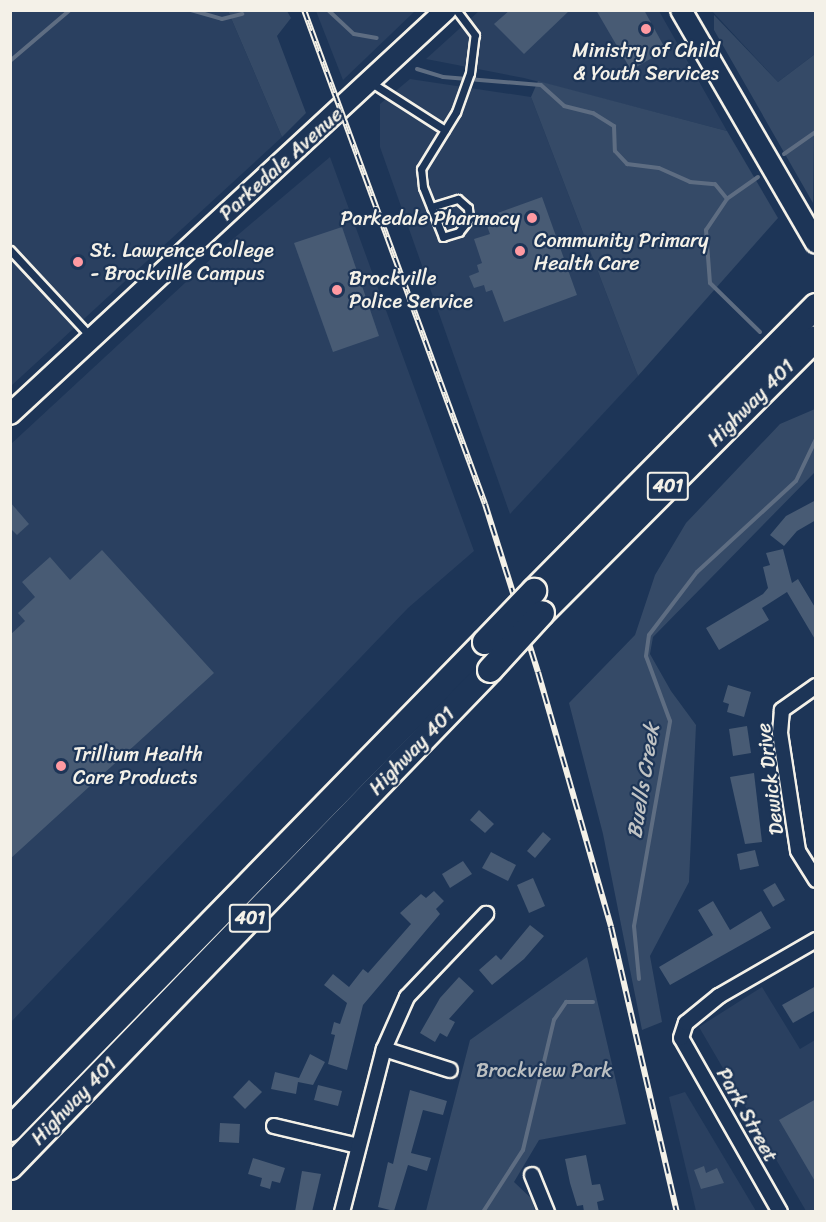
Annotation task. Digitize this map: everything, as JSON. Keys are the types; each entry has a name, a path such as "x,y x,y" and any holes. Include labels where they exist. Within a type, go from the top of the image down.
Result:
{"highway":[{"name":"Highway 401","path":"788,349 816,306"},
{"name":"Highway 401","path":"10,1167 490,670 538,602 691,428 788,349 816,338"},
{"name":"Highway 401","path":"10,1129 485,642 538,602"}],"main road":[{"name":"Parkedale Avenue","path":"10,414 446,10"},
{"path":"681,10 816,243"}],"street":[{"name":"Dewick Drive","path":"816,686 782,710 780,733 798,851 816,880"},
{"path":"342,1212 384,1049 407,997 486,914"},
{"name":"Park Street","path":"780,1212 681,1038 686,1023 719,996 816,940"},
{"path":"384,1049 450,1070"},
{"path":"274,1126 358,1146"},
{"path":"532,1175 547,1212"}],"lane":[{"path":"431,207 458,199 468,208 469,219 459,232 443,237 431,207 421,169 466,91 470,73 475,35 456,10"},
{"path":"370,82 445,130"},
{"path":"10,250 92,338"}],"shaded area":[{"name":"St. Lawrence College - Brockville Campus","path":"11,11 228,11 282,137 11,386"},
{"path":"316,11 415,11 343,80"},
{"path":"479,11 659,11 727,131 524,78 426,59"},
{"path":"712,11 815,11 815,54 778,82"},
{"path":"410,79 531,97 638,376 510,514 380,147 380,104"},
{"path":"330,157 474,551 408,608 11,1022 11,444 226,245"},
{"path":"762,987 800,1049 815,1040 815,1211 806,1211 699,1027"},
{"path":"685,1092 756,1211 696,1211 669,1097"}],"green space":[{"path":"228,11 287,11 291,18 277,36 306,113 282,137"},
{"path":"714,15 778,82 815,54 813,203 714,30"},
{"path":"538,81 727,131 778,218 638,376 531,97"},
{"path":"815,409 815,472 653,637 650,654 671,691 696,725 689,882 650,956 662,1022 642,1030 603,834 569,703 635,635 655,575 686,523 780,424"},
{"name":"Brockview Park","path":"587,957 626,1124 539,1140 514,1182 532,1199 535,1211 426,1211 470,1040"}],"building":[{"path":"510,10 570,10 524,54 494,24"},
{"path":"596,10 644,10 666,50 631,70"},
{"name":"Community Primary Health Care","path":"542,197 577,295 504,322 492,290 486,292 484,285 474,288 469,276 479,272 477,265 482,263 474,239 490,234 484,218"},
{"name":"Brockville Police Service","path":"342,227 379,336 333,352 294,243"},
{"path":"816,500 816,520 797,531 784,546 770,535 786,516"},
{"path":"10,502 29,524 17,535 10,528"},
{"path":"783,549 792,583 798,579 816,609 816,641 787,592 762,608 769,620 719,650 706,628 763,594 768,588 763,567 770,565 766,553"},
{"name":"Trillium Health Care Products","path":"102,550 214,673 10,859 10,635 25,621 18,613 35,597 22,582 50,557 70,580"},
{"path":"728,685 751,692 744,717 727,712 729,704 723,702"},
{"path":"747,726 751,753 733,756 729,729"},
{"path":"754,773 762,842 745,844 730,777"},
{"path":"479,810 494,824 485,833 470,820"},
{"path":"543,832 551,839 535,858 527,851"},
{"path":"755,850 759,866 740,870 737,854"},
{"path":"491,852 516,865 508,881 482,868"},
{"path":"463,861 472,874 450,888 442,874"},
{"path":"533,878 545,906 529,913 517,885"},
{"path":"775,883 785,900 773,907 763,890"},
{"path":"434,891 444,901 436,909 440,914 363,1005 347,1070 328,1064 335,1035 331,1034 334,1022 340,1024 347,1003 324,985 333,974 349,987 363,969 368,973 411,924 400,913 421,894 426,898"},
{"path":"713,901 730,930 761,911 771,928 670,985 659,967 713,935 698,910"},
{"path":"530,925 544,936 524,959 492,985 479,970 496,955 501,960"},
{"path":"459,977 474,991 449,1019 455,1022 447,1037 440,1033 435,1042 420,1033 440,998"},
{"path":"816,986 816,1010 793,1023 782,1005"},
{"path":"310,1054 325,1062 313,1085 298,1082 296,1094 271,1089 275,1072 299,1078"},
{"path":"249,1080 262,1092 245,1109 233,1097"},
{"path":"318,1085 342,1091 338,1106 314,1100"},
{"path":"410,1090 447,1101 443,1115 423,1110 411,1153 431,1158 427,1171 408,1165 394,1211 378,1207 388,1162 393,1164"},
{"path":"816,1099 816,1183 779,1120"},
{"path":"220,1123 240,1124 239,1143 219,1142"},
{"path":"586,1155 592,1185 600,1184 604,1200 597,1202 599,1212 584,1212 583,1205 577,1206 570,1183 565,1159"},
{"path":"253,1158 285,1168 280,1183 272,1181 270,1189 260,1186 262,1178 248,1174"},
{"path":"704,1166 706,1173 717,1168 724,1183 701,1189 694,1170"},
{"path":"302,1171 321,1174 312,1212 295,1212"}],"waterway":[{"path":"10,61 70,10"},
{"path":"191,10 222,19 242,14"},
{"name":"Buells Creek","path":"328,10 354,34 377,38"},
{"name":"Buells Creek","path":"417,69 443,77 541,85 564,106 593,113 614,126 615,151 627,164 659,168 690,182 715,184 727,199"},
{"path":"784,154 816,132"},
{"name":"Buells Creek","path":"758,177 727,199 706,230 710,283 760,332"},
{"name":"Buells Creek","path":"639,979 634,926 670,721 646,656 649,635 697,572 796,481 816,439"},
{"name":"Buells Creek","path":"483,1212 523,1150 554,1020 566,1002 593,1002"}],"railway":[{"path":"304,10 485,504 538,672 611,927 677,1212"}],"place":[{"name":"Ministry of Child & Youth Services","path":"646,29"},
{"name":"Parkedale Pharmacy","path":"532,218"},
{"name":"Community Primary Health Care","path":"520,251"},
{"name":"St. Lawrence College - Brockville Campus","path":"78,262"},
{"name":"Brockville Police Service","path":"337,290"},
{"name":"Trillium Health Care Products","path":"61,766"}]}
